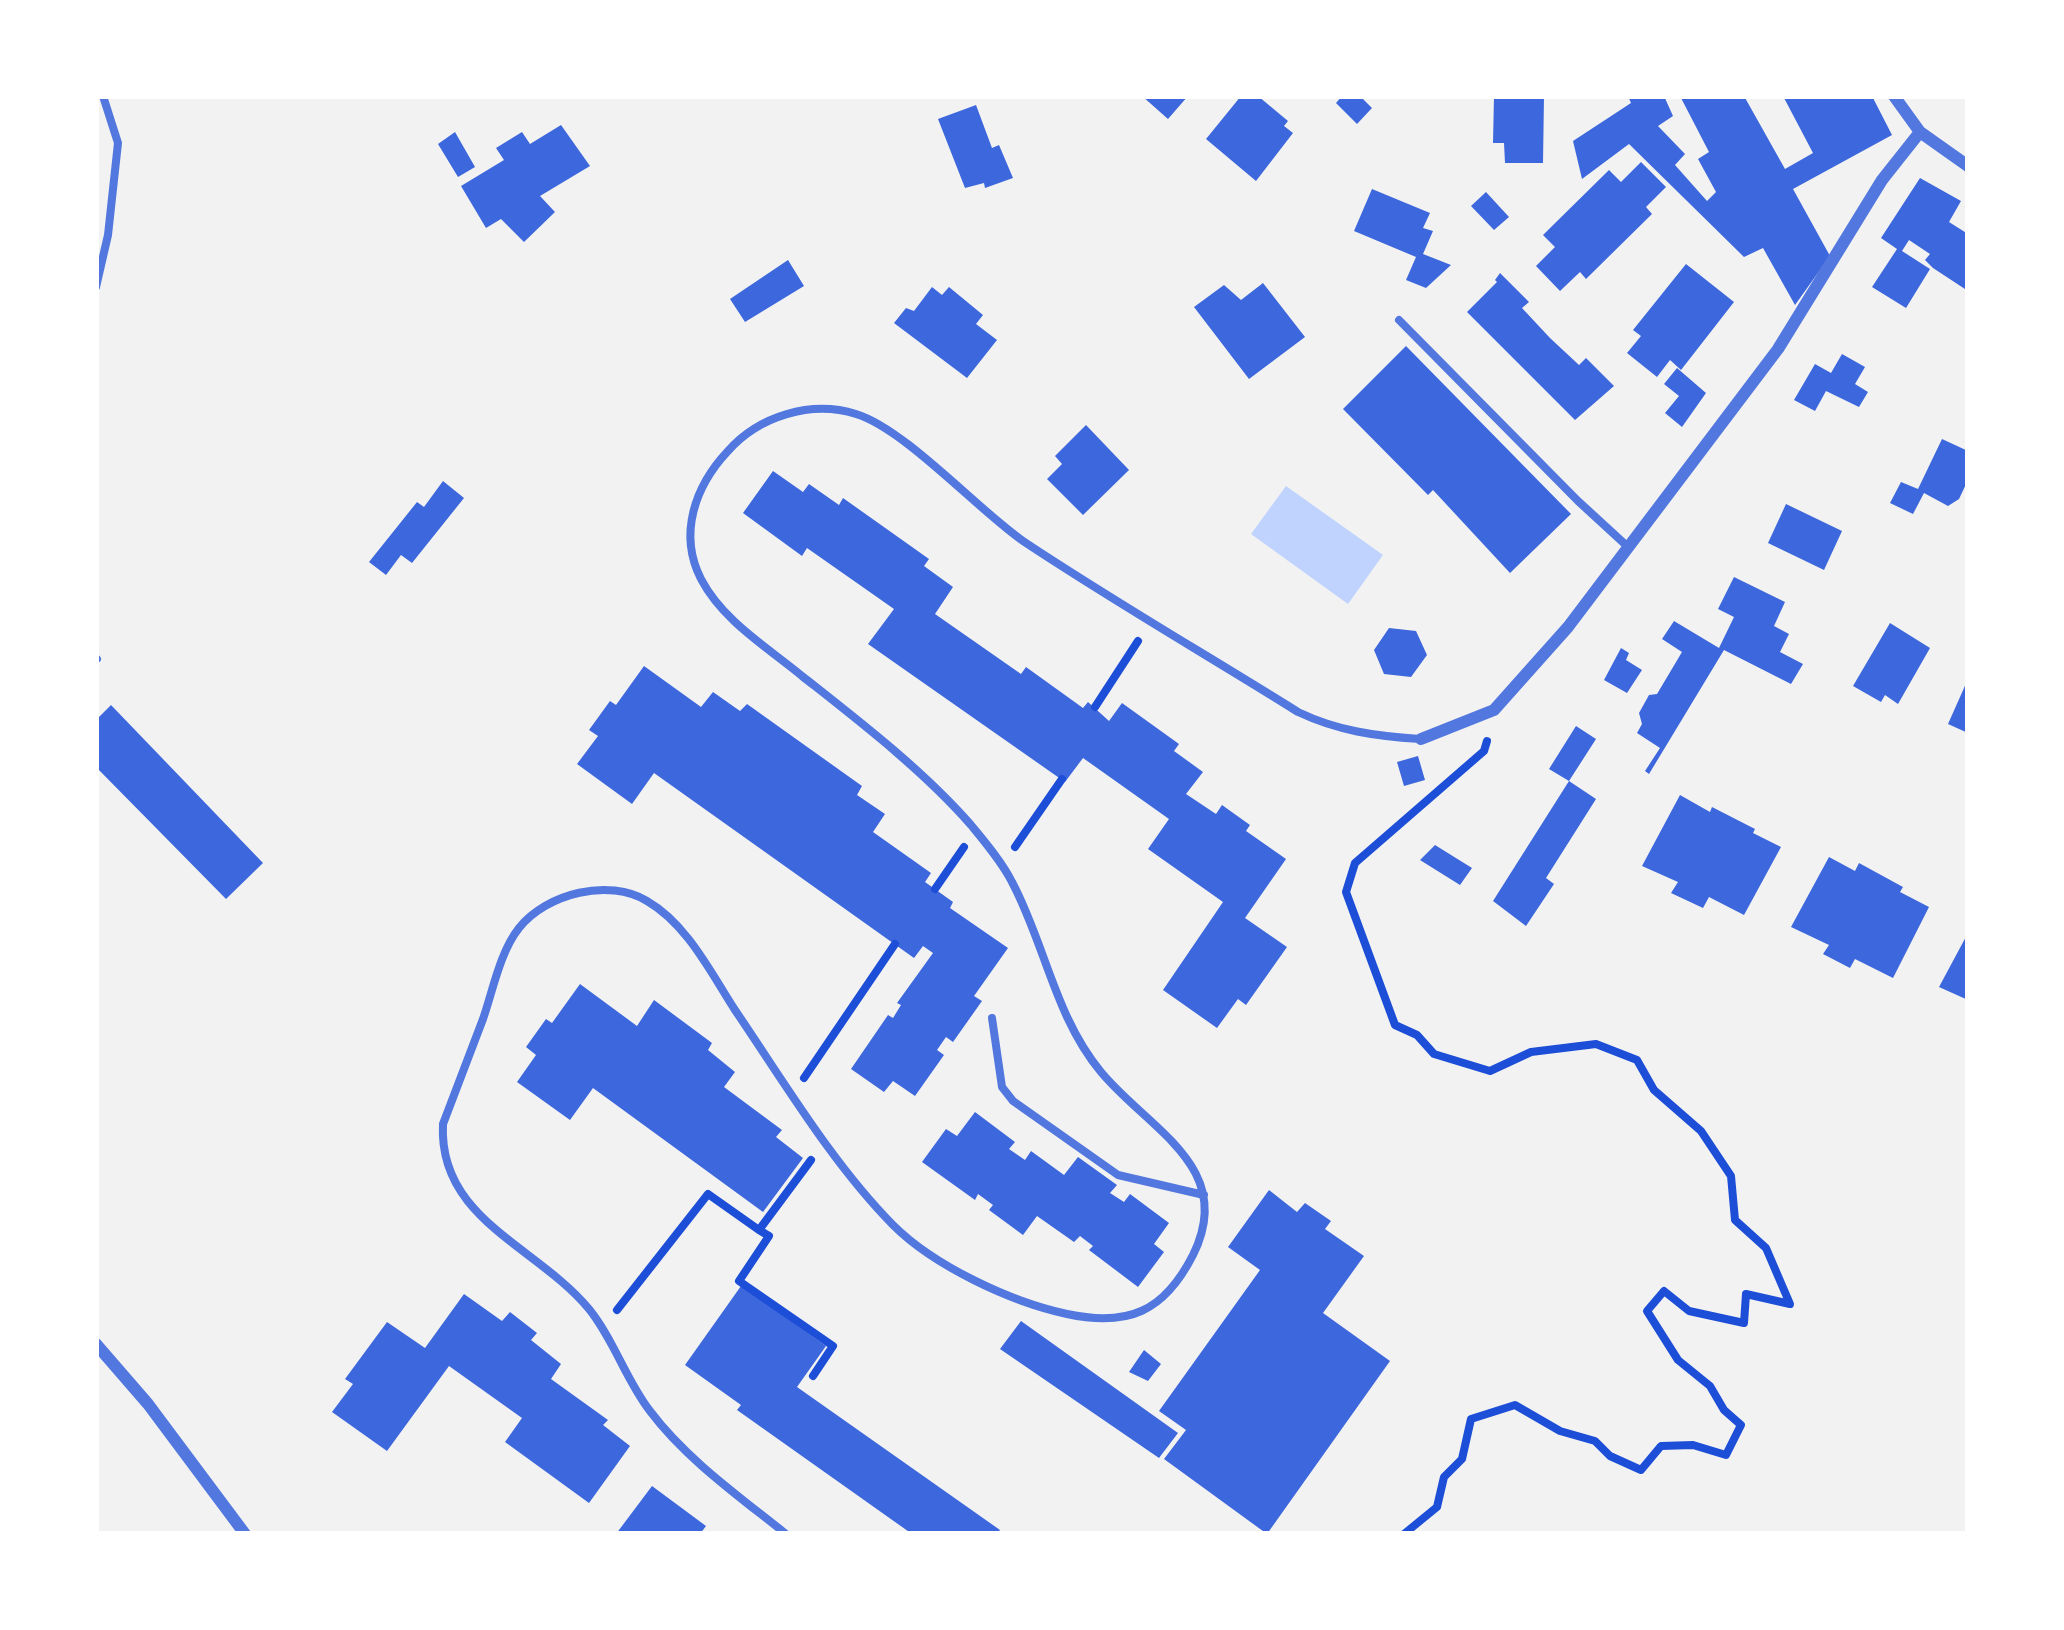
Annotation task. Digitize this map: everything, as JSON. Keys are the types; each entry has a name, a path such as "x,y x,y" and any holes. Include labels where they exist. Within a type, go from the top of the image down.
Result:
{"street":[{"path":"1894,96 1920,132 1968,166"},
{"path":"1421,739 1494,710 1568,627 1778,350 1882,180 1920,132"},
{"path":"96,1344 148,1404 245,1534"}],"lane":[{"path":"96,287 108,236 118,143 103,96"},
{"path":"1399,320 1628,546"},
{"path":"786,1534 681,1445 650,1411 603,1329 569,1289 455,1189 442,1144 442,1124 508,947 535,913 568,896 613,891 643,898 664,914 689,942 880,1212 929,1254 1007,1295 1092,1319 1140,1314 1175,1284 1198,1243 1204,1196 1187,1156 1102,1074 1076,1037 1030,921 1002,866 975,831 900,759 733,620 702,581 689,537 692,511 701,489 732,445 753,428 790,413 828,409 865,417 1019,538 1298,712 1331,727 1421,739"},
{"path":"992,1018 1002,1087 1013,1101 1118,1175 1204,1196"}],"path":[{"path":"1095,707 1153,620"},
{"path":"1404,1534 1437,1508 1444,1477 1462,1459 1471,1419 1515,1405 1560,1431 1595,1441 1610,1456 1641,1470 1661,1446 1693,1445 1726,1455 1742,1425 1724,1410 1710,1386 1678,1360 1647,1311 1664,1291 1689,1311 1744,1323 1746,1294 1790,1304 1766,1248 1735,1220 1730,1175 1701,1131 1654,1090 1637,1060 1596,1044 1531,1052 1490,1071 1434,1054 1417,1035 1395,1025 1346,892 1355,863 1484,751 1494,710"},
{"path":"1002,866 1062,779"},
{"path":"934,889 975,831"},
{"path":"793,1094 896,944"},
{"path":"759,1230 826,1140"},
{"path":"603,1329 708,1194 770,1236 739,1281 833,1346 813,1376"}],"water":[{"path":"1286,486 1383,555 1348,604 1251,534"}],"building":[{"path":"1142,96 1188,96 1168,119"},
{"path":"1241,96 1258,96 1288,121 1284,126 1293,133 1256,181 1206,139"},
{"path":"1342,96 1360,96 1372,108 1357,124 1336,103"},
{"path":"1494,96 1544,96 1543,163 1505,163 1504,143 1493,143"},
{"path":"1628,96 1664,96 1673,116 1658,126 1685,154 1675,165 1707,201 1716,192 1698,159 1709,152 1680,96 1744,96 1785,169 1813,153 1783,96 1872,96 1892,135 1793,189 1830,256 1795,305 1763,248 1744,257 1629,144 1582,179 1573,141 1631,103"},
{"path":"976,105 992,148 999,145 1013,178 985,188 984,183 965,188 938,119"},
{"path":"561,125 590,166 540,196 555,212 524,242 501,219 486,228 461,186 504,160 496,148 522,132 530,144"},
{"path":"455,132 475,167 458,177 438,144"},
{"path":"1641,162 1666,187 1646,207 1652,214 1586,279 1580,272 1560,291 1536,266 1555,247 1543,235 1609,170 1621,182"},
{"path":"1920,178 1961,201 1949,222 1968,234 1968,291 1933,268 1925,260 1930,254 1909,240 1902,251 1930,269 1906,308 1872,287 1897,249 1881,238"},
{"path":"1372,189 1430,213 1423,228 1433,231 1423,254 1451,265 1426,288 1406,280 1416,257 1354,231"},
{"path":"1486,192 1509,217 1494,230 1471,206"},
{"path":"788,260 804,286 745,322 730,299"},
{"path":"1686,264 1734,302 1681,370 1670,360 1657,377 1627,353 1641,336 1633,330"},
{"path":"1500,273 1529,302 1522,308 1550,338 1579,365 1586,358 1614,386 1575,420 1467,312"},
{"path":"1263,283 1305,337 1249,379 1194,307 1224,285 1241,300"},
{"path":"932,287 942,295 949,287 983,315 976,324 997,340 967,378 894,323 906,308 914,311"},
{"path":"1406,346 1571,514 1510,573 1433,490 1428,495 1343,409"},
{"path":"1842,354 1865,367 1855,384 1868,392 1859,407 1826,391 1815,411 1794,400 1815,364 1831,373"},
{"path":"1677,368 1706,393 1682,427 1665,413 1679,396 1664,384"},
{"path":"1086,425 1129,470 1083,515 1047,479 1062,464 1055,456"},
{"path":"1942,439 1968,451 1968,480 1959,499 1948,506 1924,493 1913,514 1890,503 1901,482 1918,489"},
{"path":"773,471 803,492 809,484 839,505 843,498 929,559 924,566 953,587 935,614 1021,674 1026,667 1083,708 1088,702 1109,721 1122,703 1179,744 1174,751 1203,772 1186,794 1216,814 1222,805 1250,825 1246,831 1286,859 1245,918 1287,947 1246,1005 1238,999 1217,1028 1163,990 1223,902 1148,849 1169,819 1083,758 1065,782 868,644 894,609 807,548 802,556 743,513"},
{"path":"443,481 464,498 412,563 401,555 386,575 369,562 417,502 424,507"},
{"path":"1786,504 1842,531 1824,570 1768,543"},
{"path":"1734,577 1785,602 1774,626 1789,634 1780,652 1803,664 1791,684 1724,650 1649,774 1645,771 1660,748 1637,733 1642,724 1639,713 1649,695 1657,694 1682,652 1662,639 1674,621 1719,648 1734,617 1718,609"},
{"path":"1890,623 1930,648 1898,704 1885,695 1881,702 1853,686"},
{"path":"1389,628 1416,631 1427,655 1411,677 1384,674 1374,650"},
{"path":"1621,648 1629,653 1626,660 1642,670 1627,693 1604,680"},
{"path":"644,666 701,707 713,692 740,711 747,704 862,786 857,795 885,814 873,832 931,873 925,882 953,902 950,908 1008,948 974,996 982,1001 953,1042 946,1037 937,1050 944,1055 915,1096 893,1081 884,1092 851,1069 888,1015 893,1018 901,1005 897,1003 933,953 923,946 914,958 654,773 632,804 577,764 598,736 589,730 610,701 616,705"},
{"path":"1968,679 1968,733 1948,724"},
{"path":"111,705 263,863 226,899 96,767 96,720"},
{"path":"1576,726 1596,739 1569,781 1549,769"},
{"path":"1418,756 1425,780 1404,786 1397,762"},
{"path":"1569,781 1596,799 1546,878 1554,884 1526,926 1493,901"},
{"path":"1680,795 1755,829 1753,833 1781,847 1744,915 1709,897 1703,908 1671,893 1678,882 1642,866"},
{"path":"1435,845 1472,868 1460,885 1420,860"},
{"path":"1829,857 1855,871 1859,863 1929,907 1893,978 1855,959 1850,968 1823,954 1829,945 1791,927"},
{"path":"1968,933 1968,1000 1939,987"},
{"path":"580,984 637,1026 654,1000 712,1043 708,1050 735,1072 724,1087 782,1130 776,1137 803,1158 763,1212 593,1088 570,1120 517,1082 536,1055 526,1047 546,1019 552,1023"},
{"path":"975,1112 1015,1142 1009,1149 1025,1160 1031,1151 1064,1175 1078,1157 1117,1185 1110,1193 1124,1202 1130,1194 1169,1223 1154,1244 1164,1252 1138,1287 1089,1250 1093,1246 1080,1236 1074,1242 1037,1216 1023,1235 989,1210 993,1205 978,1194 975,1200 922,1162 946,1129 957,1136"},
{"path":"1269,1190 1297,1212 1305,1203 1331,1221 1325,1229 1364,1256 1323,1313 1390,1361 1267,1534 1164,1459 1186,1430 1159,1411 1260,1270 1228,1247"},
{"path":"741,1286 826,1346 797,1387 1000,1530 997,1534 912,1534 737,1410 741,1405 685,1365"},
{"path":"464,1294 502,1321 510,1312 537,1333 531,1340 561,1364 551,1379 608,1420 603,1425 630,1446 589,1503 505,1442 522,1418 449,1366 387,1451 332,1412 353,1384 345,1379 387,1322 425,1348"},
{"path":"1021,1321 1178,1433 1159,1458 1000,1349"},
{"path":"1144,1350 1161,1364 1148,1381 1129,1372"},
{"path":"652,1486 706,1526 700,1534 616,1534"}]}
